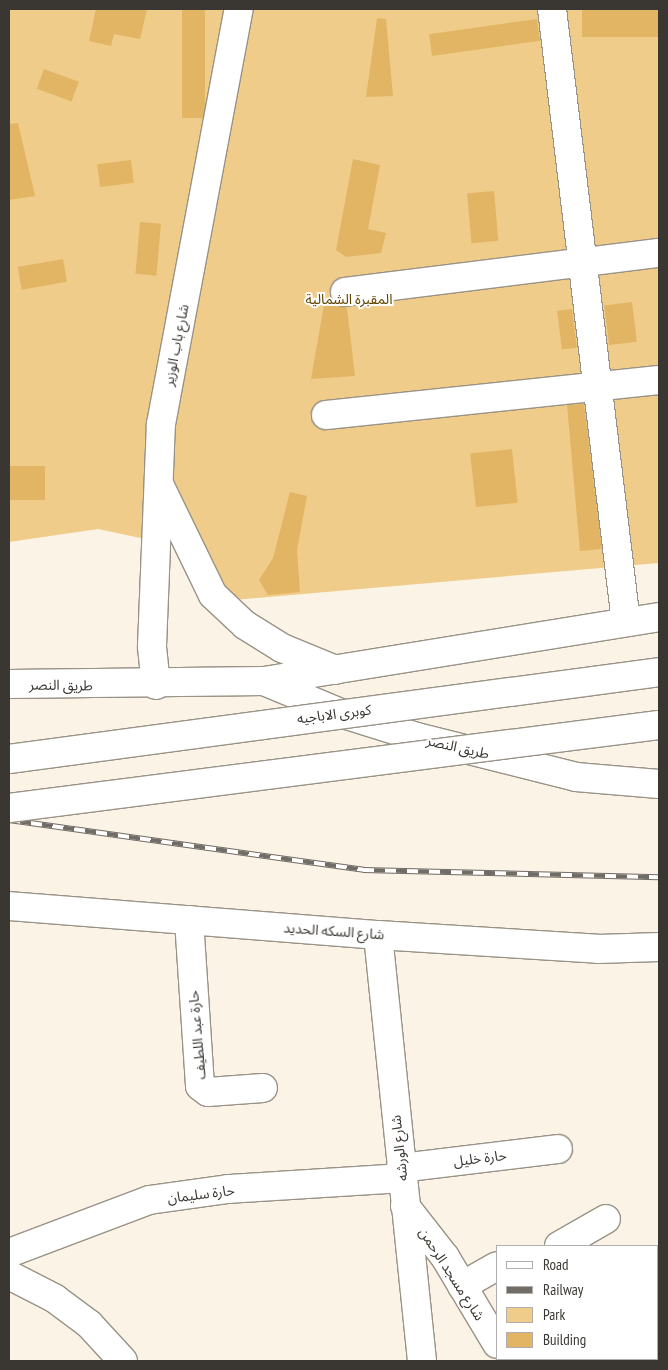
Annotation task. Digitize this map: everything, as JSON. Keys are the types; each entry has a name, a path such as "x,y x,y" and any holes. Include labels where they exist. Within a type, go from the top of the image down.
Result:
{"main road":[{"name":"شارع باب الوزير","path":"156,686 152,646 157,480 161,424 239,9"},
{"path":"552,9 626,622"},
{"path":"345,292 582,260 659,253"},
{"path":"326,416 659,380"},
{"path":"157,480 214,595 245,625 275,643 336,670"},
{"name":"طريق النصر","path":"9,684 156,686 264,681 659,617"},
{"name":"كوبرى الاباجيه","path":"9,759 659,672"},
{"name":"طريق النصر","path":"264,681 343,714 417,738 576,777 659,784"},
{"path":"9,808 659,725"},
{"name":"شارع السكه الحديد","path":"9,906 378,935 598,948 659,947"},
{"name":"حارة عبد اللطيف","path":"189,920 200,1086 208,1092 263,1088"},
{"name":"شارع الورشه","path":"378,935 401,1173 422,1361"},
{"name":"حارة خليل","path":"401,1173 558,1149"},
{"name":"حارة سليمان","path":"9,1253 150,1200 228,1189 401,1173"},
{"name":"شارع مسجد الرحمن","path":"405,1206 462,1286 496,1342"},
{"path":"561,1245 606,1219"},
{"path":"462,1286 496,1267"},
{"path":"9,1276 54,1298 89,1324 123,1361"}],"green space":[{"name":"المقبرة الشمالية","path":"9,9 659,9 659,563 233,600 202,551 98,529 9,542"}],"building":[{"path":"96,9 147,9 140,39 114,34 111,46 89,41"},
{"path":"182,9 205,9 205,118 182,118"},
{"path":"582,9 659,9 659,37 582,37"},
{"path":"377,18 386,19 393,96 366,97"},
{"path":"537,19 540,41 432,56 429,34"},
{"path":"44,69 79,82 72,101 37,89"},
{"path":"18,123 35,196 9,200 9,124"},
{"path":"353,159 380,165 368,229 386,233 381,253 346,257 336,250"},
{"path":"131,160 134,183 100,187 97,164"},
{"path":"494,191 498,241 471,243 467,193"},
{"path":"140,222 161,224 156,276 135,274"},
{"path":"63,259 67,282 22,290 18,267"},
{"path":"325,299 347,308 355,376 311,379"},
{"path":"632,302 637,342 609,345 604,305"},
{"path":"572,309 577,348 562,350 557,311"},
{"path":"584,404 602,549 580,551 567,405"},
{"path":"512,449 518,503 476,507 470,453"},
{"path":"9,466 45,466 45,500 9,500"},
{"path":"290,492 307,496 297,550 300,592 268,595 259,580 273,558"}],"railway":[{"path":"9,820 363,870 659,877"}]}
